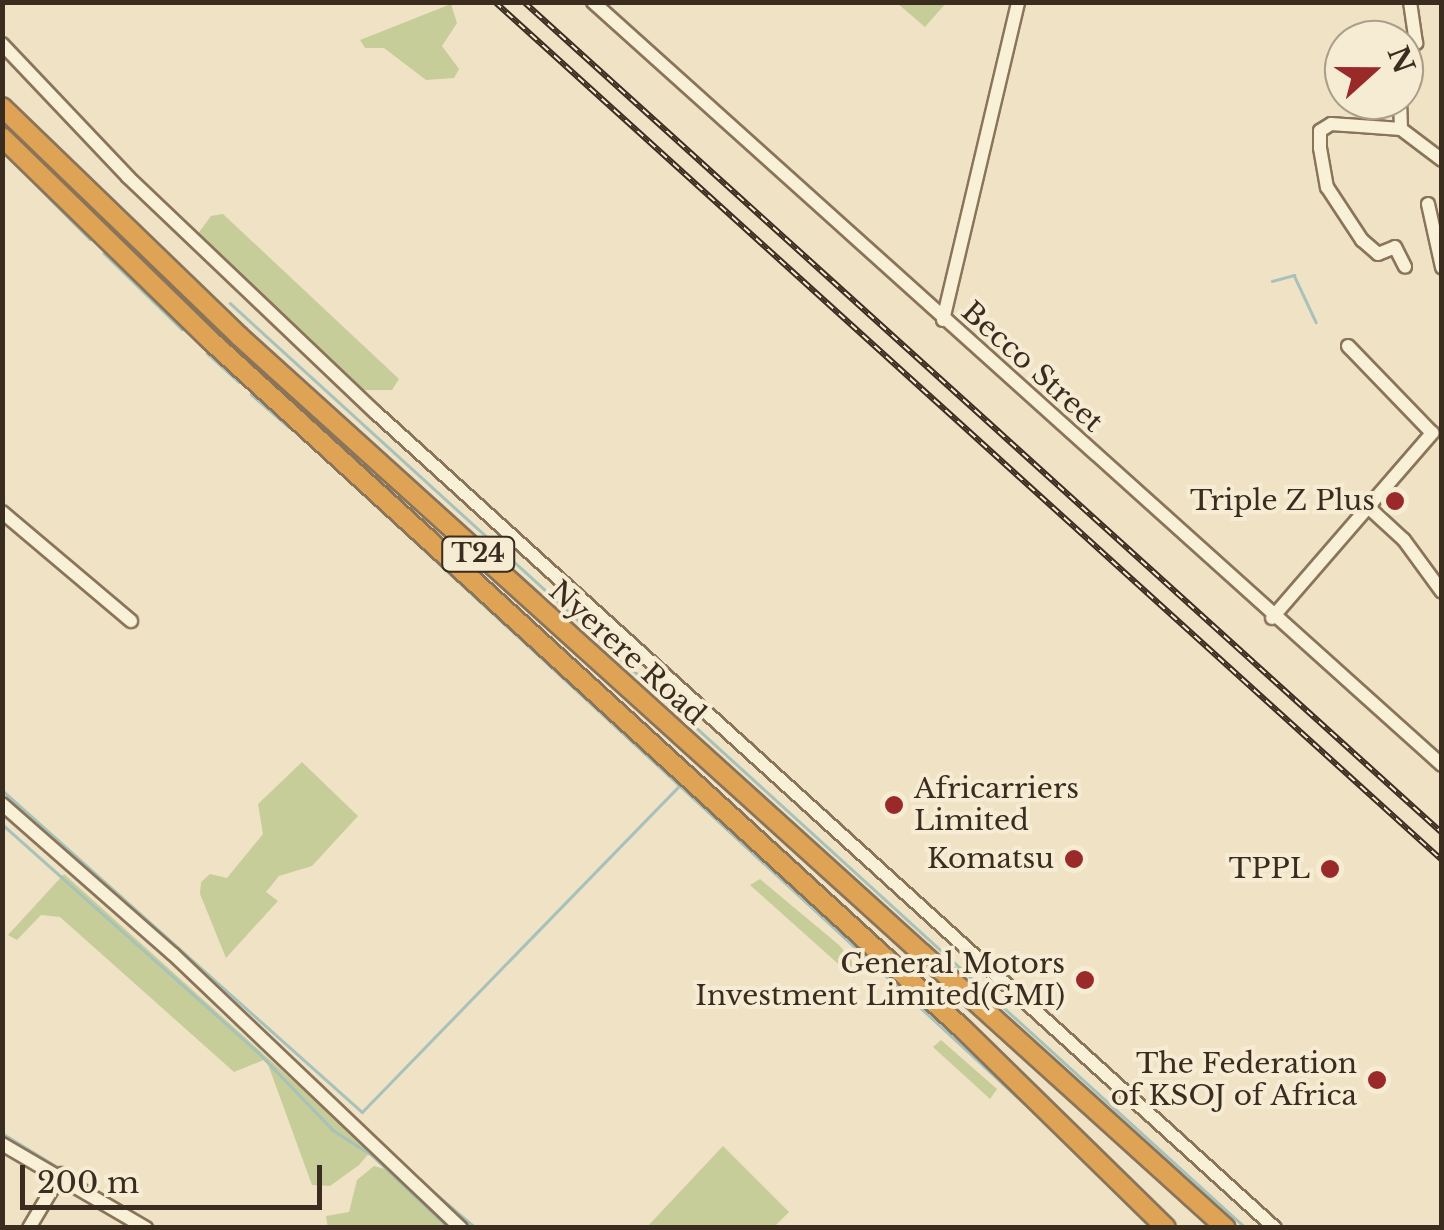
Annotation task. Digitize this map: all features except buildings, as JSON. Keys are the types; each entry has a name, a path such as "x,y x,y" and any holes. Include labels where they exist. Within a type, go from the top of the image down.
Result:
{"highway":[{"name":"Nyerere Road","path":"2,107 239,336 1226,1228"},
{"name":"Nyerere Road","path":"2,137 210,340 964,1029 1020,1092 1166,1228"}],"street":[{"name":"Becco Street","path":"593,2 1272,618 1442,764"},
{"path":"943,320 1018,2"},
{"path":"2,44 128,177 374,412 1276,1228"},
{"path":"1400,120 1400,129"},
{"path":"1405,267 1396,247 1378,254 1362,240 1327,187 1320,131 1331,124 1400,129 1442,160"},
{"path":"1430,150 1442,138"},
{"path":"1428,204 1442,267"},
{"path":"1272,618 1437,433 1348,346"},
{"path":"1368,506 1404,540 1442,592"},
{"path":"2,512 131,621"},
{"path":"2,804 173,954 461,1228"},
{"path":"2,1144 61,1174 141,1226"},
{"path":"28,1228 61,1174"}],"green space":[{"path":"897,3 946,3 925,27"},
{"path":"451,4 457,23 442,46 459,69 454,78 426,80 384,48 365,48 360,40"},
{"path":"223,214 399,379 392,390 360,390 189,246 211,216"},
{"path":"302,762 358,816 312,866 279,876 266,892 278,901 226,958 200,894 201,882 210,874 227,878 263,834 258,804"},
{"path":"64,874 371,1151 359,1165 330,1186 312,1185 266,1059 234,1072 60,917 41,915 17,940 8,935"},
{"path":"760,879 839,945 859,969 854,978 750,885"},
{"path":"941,1040 997,1089 990,1099 933,1047"},
{"path":"723,1146 789,1212 774,1227 647,1227"},
{"path":"374,1166 392,1171 452,1227 328,1228 326,1216 349,1212 357,1180"}],"waterway":[{"path":"2,150 90,239"},
{"path":"104,253 182,329"},
{"path":"1272,281 1294,275 1316,322"},
{"path":"230,303 1246,1228"},
{"path":"207,353 239,382"},
{"path":"251,394 289,427"},
{"path":"305,440 1050,1127"},
{"path":"1332,539 1350,519"},
{"path":"2,790 362,1112 679,786"},
{"path":"2,824 259,1053 333,1130 372,1155 449,1228"},
{"path":"2,1133 61,1169"},
{"path":"68,1173 142,1218"},
{"path":"422,1182 476,1228"},
{"path":"149,1223 157,1228"}],"railway":[{"path":"495,2 1442,860"},
{"path":"524,2 1442,833"}],"place":[{"name":"Triple Z Plus","path":"1395,501"},
{"name":"Africarriers Limited","path":"894,805"},
{"name":"Komatsu","path":"1074,859"},
{"name":"TPPL","path":"1330,869"},
{"name":"General Motors Investment Limited(GMI)","path":"1085,980"},
{"name":"The Federation of KSOJ of Africa","path":"1377,1080"}]}
